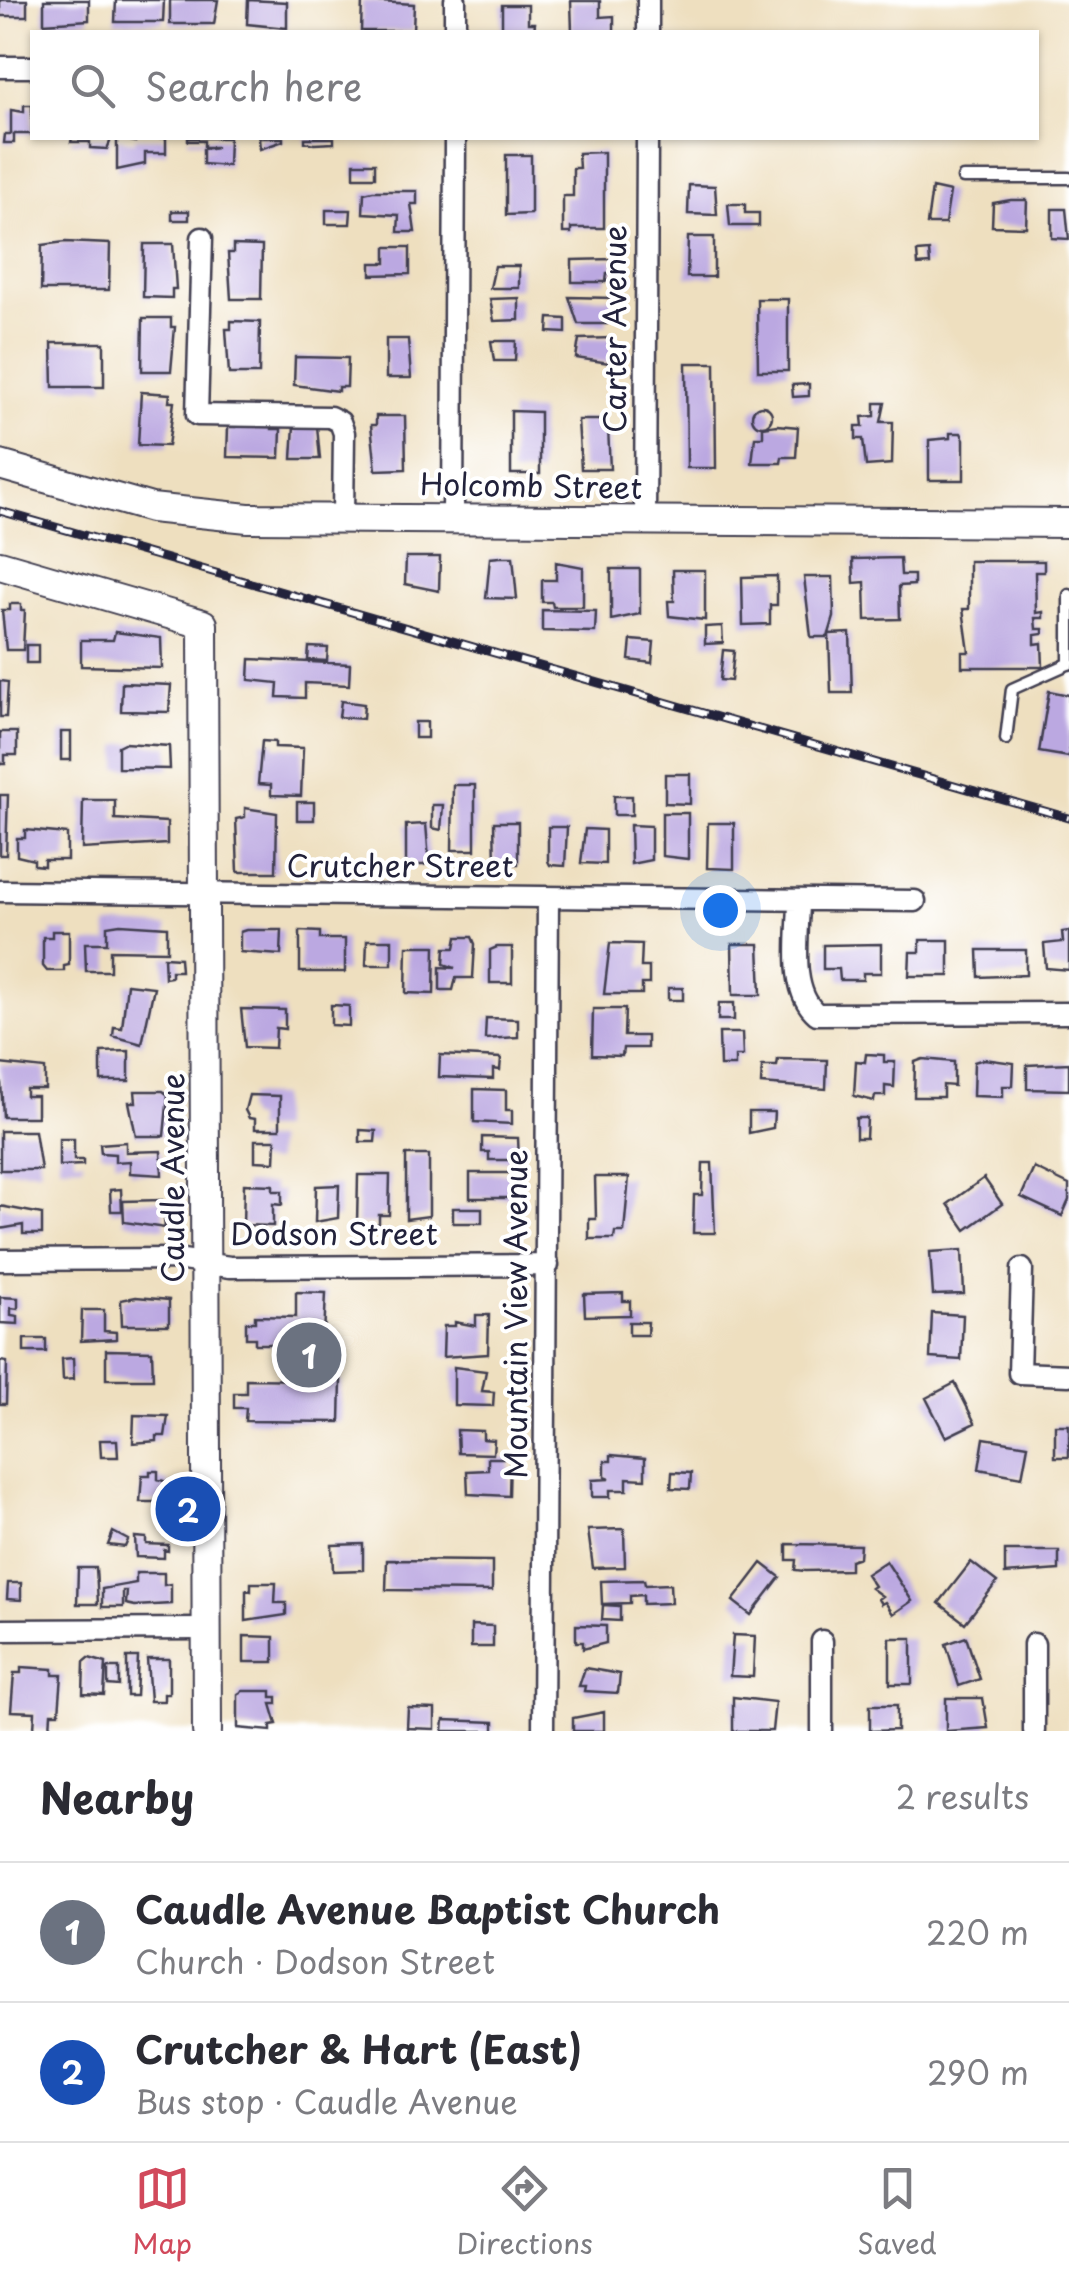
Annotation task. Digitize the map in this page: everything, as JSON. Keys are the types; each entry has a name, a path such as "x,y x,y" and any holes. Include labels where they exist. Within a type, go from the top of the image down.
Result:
{"street":[{"path":"455,0 455,30"},
{"path":"648,0 648,30"},
{"path":"0,67 30,67"},
{"path":"453,519 455,140"},
{"name":"Carter Avenue","path":"645,520 647,140"},
{"path":"202,238 197,415 330,416 340,422 344,433 342,517"},
{"name":"Holcomb Street","path":"0,465 151,508 248,518 1069,523"},
{"name":"Caudle Avenue","path":"0,565 203,624 207,1731"},
{"name":"Crutcher Street","path":"0,891 915,902"},
{"name":"Mountain View Avenue","path":"542,1731 548,898"},
{"path":"799,900 800,984 808,1007 818,1014 1069,1013"},
{"name":"Dodson Street","path":"0,1260 548,1265"},
{"path":"1022,1269 1019,1373 1069,1374"},
{"path":"0,1630 207,1628"},
{"path":"822,1642 822,1731"},
{"path":"1034,1644 1034,1731"}],"lane":[{"path":"964,178 1069,178"},
{"path":"1006,740 1012,689 1069,664 1069,595"}],"building":[{"path":"0,0 27,0 27,16 0,16"},
{"path":"44,0 89,0 89,20 44,23"},
{"path":"116,0 164,0 163,22 115,22"},
{"path":"170,0 218,0 214,24 170,24"},
{"path":"248,0 287,2 287,28 247,24"},
{"path":"362,1 414,4 413,30 361,30"},
{"path":"571,1 600,1 600,17 614,16 614,30 572,30"},
{"path":"502,5 528,5 528,23 535,23 534,30 502,30"},
{"path":"24,105 30,105 30,134 14,134 14,143 4,143 5,134 11,134 11,110 24,112"},
{"path":"110,140 107,149 90,148 90,142 71,142"},
{"path":"117,140 166,140 166,153 145,153 145,164 117,170"},
{"path":"229,140 228,166 203,164 203,149 217,147 204,147 204,141 188,141"},
{"path":"259,140 283,140 283,141 260,149"},
{"path":"305,140 334,140 334,143"},
{"path":"604,152 604,228 571,228 571,233 563,233 563,196 573,196 573,168 579,168 578,153"},
{"path":"506,155 531,155 531,214 506,215"},
{"path":"354,163 375,163 375,177 354,177"},
{"path":"689,185 715,186 717,215 688,214"},
{"path":"932,188 950,192 945,224 927,224"},
{"path":"417,191 417,204 411,204 415,232 398,232 399,215 363,213 364,193"},
{"path":"1027,200 1026,227 992,226 993,203"},
{"path":"728,204 745,204 745,213 759,213 759,226 730,226"},
{"path":"1052,209 1066,209 1069,239 1052,238"},
{"path":"326,210 351,210 350,224 326,224"},
{"path":"172,211 189,211 189,220 172,220"},
{"path":"688,237 714,237 714,277 687,277"},
{"path":"110,244 109,290 41,290 42,245"},
{"path":"144,244 173,244 176,289 172,289 172,298 143,297"},
{"path":"233,245 262,246 261,299 231,299 228,253 233,253"},
{"path":"386,247 410,247 410,274 371,275 371,263 386,263"},
{"path":"929,251 930,264 918,265 917,252"},
{"path":"613,259 614,273 607,273 606,282 572,282 572,260"},
{"path":"495,266 519,266 519,288 490,288"},
{"path":"569,297 613,298 613,313 606,313 607,324 578,324"},
{"path":"519,298 519,320 494,321 490,299"},
{"path":"757,299 788,299 788,371 758,371"},
{"path":"143,318 171,318 171,327 175,327 171,371 142,371"},
{"path":"549,318 566,319 566,333 548,332"},
{"path":"231,321 260,322 259,374 229,374 226,329 231,329"},
{"path":"612,338 616,364 576,358 579,339"},
{"path":"386,339 408,339 411,378 386,378"},
{"path":"491,341 516,341 515,361 494,361"},
{"path":"52,343 104,343 104,387 53,387"},
{"path":"295,357 348,358 347,387 338,387 338,391 294,385"},
{"path":"686,363 715,363 716,468 687,468"},
{"path":"809,384 809,396 793,397 792,385"},
{"path":"141,392 170,394 169,402 174,402 168,446 138,445"},
{"path":"875,403 885,403 881,422 893,422 892,464 866,466 863,439 856,439 856,426 863,426 862,417 875,416"},
{"path":"762,406 772,416 762,426 752,416"},
{"path":"511,411 540,412 540,474 511,474"},
{"path":"376,416 405,416 406,469 376,470 371,425 376,425"},
{"path":"578,420 602,420 602,428 608,428 610,469 581,469"},
{"path":"236,423 272,424 272,429 281,429 280,458 227,457 228,427 236,427"},
{"path":"294,425 317,426 320,459 292,459"},
{"path":"763,427 798,427 796,457 782,457 781,463 752,463 755,437 763,437"},
{"path":"950,433 961,433 964,439 964,480 929,480 929,440 950,438"},
{"path":"406,557 440,557 439,591 405,584"},
{"path":"513,557 517,599 486,598 490,558"},
{"path":"900,558 901,575 914,575 914,585 899,586 900,619 866,620 865,582 854,583 853,559"},
{"path":"969,561 1044,561 1044,572 1035,572 1036,613 1043,612 1043,618 1035,618 1036,629 1043,629 1043,634 1035,635 1035,644 1042,643 1043,667 962,667 962,652 969,652 963,609 969,609"},
{"path":"556,562 583,567 583,607 553,607 552,602 542,602 542,580 556,580"},
{"path":"611,569 640,569 640,614 611,620"},
{"path":"673,570 705,570 705,620 669,616 668,601 674,601"},
{"path":"777,576 777,605 770,605 770,624 743,625 742,577"},
{"path":"804,577 833,577 834,617 828,637 811,637"},
{"path":"10,604 21,604 21,610 25,610 23,650 6,650 2,610 10,610"},
{"path":"542,610 596,611 595,632 542,631"},
{"path":"722,626 723,643 705,644 705,627"},
{"path":"115,632 161,638 162,668 81,666 81,640 113,640"},
{"path":"850,633 852,693 831,693 829,634"},
{"path":"631,640 654,642 652,663 629,660"},
{"path":"26,645 38,645 38,663 26,663"},
{"path":"309,647 328,648 327,661 308,660"},
{"path":"723,650 734,651 731,681 720,680"},
{"path":"250,659 350,664 349,685 305,683 305,698 277,697 278,683 249,680"},
{"path":"0,681 8,682 6,717 0,717"},
{"path":"122,683 171,685 169,712 121,711"},
{"path":"1049,691 1069,695 1069,757 1039,752"},
{"path":"341,701 364,704 363,719 339,717"},
{"path":"415,722 427,722 427,738 415,738"},
{"path":"0,732 17,732 17,755 5,755 5,764 0,764"},
{"path":"61,732 71,732 71,760 61,760"},
{"path":"262,741 275,742 275,747 303,748 301,796 271,795 271,785 258,784"},
{"path":"118,746 169,746 170,769 118,768"},
{"path":"665,774 690,774 690,804 665,803"},
{"path":"453,785 475,785 475,850 452,850"},
{"path":"0,795 8,795 6,855 0,855"},
{"path":"614,796 632,796 632,815 614,815"},
{"path":"83,800 115,800 115,819 167,822 167,844 82,849"},
{"path":"297,802 314,802 314,820 297,820"},
{"path":"432,805 443,805 441,830 432,828"},
{"path":"245,808 277,813 276,872 238,872 236,819 245,817"},
{"path":"662,813 688,813 688,859 662,856"},
{"path":"494,822 518,822 518,864 495,864"},
{"path":"708,823 734,823 734,869 707,868"},
{"path":"426,824 429,860 424,865 406,865 406,825"},
{"path":"630,825 651,826 651,860 631,864"},
{"path":"548,827 567,827 565,866 550,865 548,861"},
{"path":"585,829 605,830 605,864 581,863"},
{"path":"25,830 67,834 67,860 44,860 44,866 17,856 17,838 25,838"},
{"path":"107,926 167,927 167,951 110,950 110,971 86,971 85,943 107,943"},
{"path":"282,930 281,955 240,952 240,932"},
{"path":"52,931 69,931 69,965 64,966 64,971 47,971 43,966 43,937 52,937"},
{"path":"300,931 320,932 320,939 345,939 345,972 300,972"},
{"path":"1069,931 1069,970 1046,968 1044,944 1063,942 1062,932"},
{"path":"457,937 472,937 475,944 473,978 456,978 453,990 440,990 440,967 455,968 444,964 445,948 455,948"},
{"path":"367,940 392,940 392,965 366,965"},
{"path":"920,940 949,940 949,976 909,976 910,952 920,952"},
{"path":"610,943 642,944 641,967 649,967 649,984 642,984 642,994 604,994"},
{"path":"732,944 759,944 761,995 733,995"},
{"path":"881,944 881,973 863,973 863,980 840,980 839,969 823,969 823,945"},
{"path":"407,946 435,946 434,994 406,993"},
{"path":"512,947 512,983 490,983 490,950"},
{"path":"978,950 1026,950 1026,975 979,977"},
{"path":"164,957 180,958 181,971 171,971 171,977 165,978"},
{"path":"127,984 154,987 142,1044 113,1036 114,1027 122,1028"},
{"path":"668,988 683,988 683,1000 668,1000"},
{"path":"719,1003 734,1003 734,1020 718,1020"},
{"path":"331,1005 349,1006 349,1026 331,1025"},
{"path":"241,1009 285,1010 285,1029 276,1028 275,1048 245,1047"},
{"path":"593,1009 625,1009 624,1036 647,1036 647,1048 623,1048 622,1056 592,1055"},
{"path":"486,1018 518,1019 518,1037 485,1039"},
{"path":"719,1033 742,1033 743,1056 735,1056 735,1066 720,1066"},
{"path":"129,1051 129,1081 101,1081 101,1052"},
{"path":"866,1054 884,1055 884,1062 895,1062 894,1087 885,1086 885,1096 875,1096 874,1101 854,1096 856,1061 865,1062"},
{"path":"440,1055 501,1058 500,1070 493,1069 493,1079 439,1077"},
{"path":"778,1059 827,1060 826,1089 761,1084 762,1066 777,1066"},
{"path":"984,1059 1014,1063 1013,1086 1003,1086 1003,1097 973,1096 974,1062"},
{"path":"915,1062 954,1062 954,1086 943,1085 943,1097 914,1097"},
{"path":"1069,1063 1069,1090 1027,1089 1027,1065"},
{"path":"0,1064 45,1069 45,1089 26,1089 26,1096 37,1096 37,1117 3,1117"},
{"path":"474,1089 506,1090 506,1110 512,1110 512,1124 474,1122"},
{"path":"135,1091 163,1091 168,1095 164,1136 136,1136 129,1102 136,1102"},
{"path":"249,1095 280,1096 280,1129 255,1129 255,1119 249,1118 245,1110"},
{"path":"749,1112 774,1112 773,1128 749,1133"},
{"path":"856,1118 867,1118 866,1138 856,1138"},
{"path":"360,1130 376,1131 375,1142 360,1142"},
{"path":"0,1131 35,1131 41,1170 0,1170"},
{"path":"482,1137 518,1138 519,1160 489,1160 489,1152 482,1152"},
{"path":"59,1139 74,1139 74,1160 83,1160 83,1165 59,1166"},
{"path":"255,1140 276,1140 275,1162 255,1161"},
{"path":"126,1142 126,1152 161,1151 162,1175 130,1173 130,1161 115,1162 115,1154 101,1153 100,1144"},
{"path":"406,1155 429,1155 429,1216 406,1219"},
{"path":"703,1163 712,1163 715,1233 693,1233 694,1195 702,1195"},
{"path":"1034,1168 1069,1185 1069,1200 1062,1216 1021,1197"},
{"path":"470,1173 517,1173 517,1198 470,1198"},
{"path":"358,1175 390,1175 389,1215 379,1215 379,1224 357,1224"},
{"path":"595,1177 629,1177 624,1232 615,1232 614,1239 589,1239 589,1219 596,1219"},
{"path":"984,1178 1002,1204 966,1230 948,1204"},
{"path":"244,1184 273,1185 273,1191 282,1191 282,1205 273,1204 273,1226 243,1225"},
{"path":"339,1185 338,1218 315,1222 316,1186"},
{"path":"121,1189 122,1211 111,1211 110,1190"},
{"path":"162,1200 165,1228 124,1222 123,1201"},
{"path":"0,1206 42,1214 42,1234 23,1234 23,1225 0,1229"},
{"path":"453,1208 482,1208 482,1223 453,1223"},
{"path":"962,1250 964,1294 933,1295 930,1252"},
{"path":"296,1292 326,1293 322,1379 341,1380 340,1422 245,1421 246,1408 234,1408 234,1393 246,1393 246,1379 312,1380 312,1368 296,1368 296,1344 255,1344 255,1338 246,1338 246,1322 255,1322 255,1316 296,1317"},
{"path":"623,1293 623,1301 630,1301 630,1315 585,1316 584,1294"},
{"path":"0,1297 18,1298 18,1309 11,1308 11,1315 18,1316 18,1324 0,1323"},
{"path":"121,1300 169,1300 169,1325 122,1325"},
{"path":"82,1310 104,1310 104,1331 116,1332 116,1339 81,1341"},
{"path":"932,1313 963,1315 961,1360 930,1358"},
{"path":"476,1315 489,1315 488,1354 443,1357 444,1326 455,1326 455,1322 476,1326"},
{"path":"629,1322 648,1322 647,1335 629,1335"},
{"path":"24,1339 46,1339 46,1352 24,1352"},
{"path":"106,1350 152,1351 153,1379 106,1379"},
{"path":"73,1358 74,1379 63,1380 62,1359"},
{"path":"0,1361 7,1362 6,1404 0,1404"},
{"path":"454,1367 486,1371 482,1391 494,1392 493,1406 454,1405"},
{"path":"955,1383 975,1423 946,1437 926,1398"},
{"path":"134,1415 168,1416 165,1436 157,1436 157,1441 133,1443"},
{"path":"1055,1425 1069,1425 1069,1457 1055,1457"},
{"path":"457,1430 483,1431 483,1439 494,1440 493,1454 458,1453"},
{"path":"984,1438 1028,1445 1022,1477 979,1469"},
{"path":"100,1440 117,1440 118,1457 101,1457"},
{"path":"611,1455 645,1458 645,1479 627,1478 627,1490 610,1490 610,1497 592,1497 592,1480 610,1479 605,1477 605,1461 611,1461"},
{"path":"488,1458 510,1458 509,1496 468,1494 467,1471 488,1470"},
{"path":"150,1471 158,1471 158,1479 169,1483 164,1502 140,1502 142,1475 150,1475"},
{"path":"672,1472 691,1473 690,1489 671,1488"},
{"path":"624,1529 625,1567 593,1568 588,1530"},
{"path":"113,1532 128,1540 125,1547 108,1545"},
{"path":"135,1537 146,1538 146,1544 168,1545 168,1551 164,1550 164,1558 136,1557"},
{"path":"363,1544 363,1570 333,1571 332,1545"},
{"path":"787,1544 860,1545 859,1557 850,1560 850,1570 795,1570 796,1560 787,1560"},
{"path":"1005,1551 1059,1551 1059,1570 1005,1574"},
{"path":"387,1560 492,1561 492,1591 386,1590"},
{"path":"886,1561 912,1601 893,1614 885,1602 881,1604 878,1599 882,1596 871,1588 874,1586 866,1574"},
{"path":"971,1562 997,1582 965,1623 939,1603"},
{"path":"762,1563 780,1577 751,1615 733,1601"},
{"path":"78,1568 96,1568 98,1604 77,1604"},
{"path":"136,1573 164,1573 164,1585 171,1584 171,1604 126,1604 127,1591 123,1591 123,1607 102,1607 102,1589 136,1583"},
{"path":"644,1580 645,1585 670,1584 671,1603 643,1604 643,1595 630,1596 630,1603 602,1604 601,1581"},
{"path":"8,1583 21,1583 21,1600 7,1599"},
{"path":"251,1583 276,1583 275,1603 286,1603 286,1615 246,1621 246,1590 251,1591"},
{"path":"603,1605 620,1606 620,1621 602,1620"},
{"path":"471,1625 493,1626 493,1647 471,1647"},
{"path":"576,1625 606,1626 606,1643 583,1649 583,1642 576,1642"},
{"path":"733,1635 755,1636 753,1677 730,1676"},
{"path":"244,1636 274,1637 274,1662 244,1662"},
{"path":"966,1637 980,1679 959,1686 946,1644"},
{"path":"890,1638 912,1638 912,1684 890,1684"},
{"path":"127,1657 138,1657 136,1696 127,1696"},
{"path":"89,1658 106,1663 104,1695 83,1694 84,1662"},
{"path":"147,1659 169,1659 169,1694 164,1694 164,1701 150,1701"},
{"path":"21,1667 53,1669 53,1675 62,1675 59,1713 51,1713 50,1730 34,1728 35,1712 11,1711 14,1673 21,1673"},
{"path":"108,1668 119,1668 119,1686 108,1685"},
{"path":"585,1668 620,1674 618,1693 584,1691 585,1686 579,1686"},
{"path":"271,1691 271,1697 277,1697 277,1704 271,1704 277,1724 271,1725 271,1731 238,1728 238,1694"},
{"path":"733,1697 775,1702 772,1731 733,1731"},
{"path":"946,1698 983,1698 988,1728 946,1731"},
{"path":"870,1705 897,1705 897,1730 870,1731"},
{"path":"408,1708 435,1709 435,1729 407,1728"},
{"path":"604,1712 604,1731 573,1731 573,1718"},
{"path":"444,1720 494,1722 494,1731 443,1731"}],"railway":[{"path":"0,511 1069,818"}],"place":[{"name":"Caudle Avenue Baptist Church","path":"309,1355"},
{"name":"Crutcher & Hart (East)","path":"188,1509"}]}
